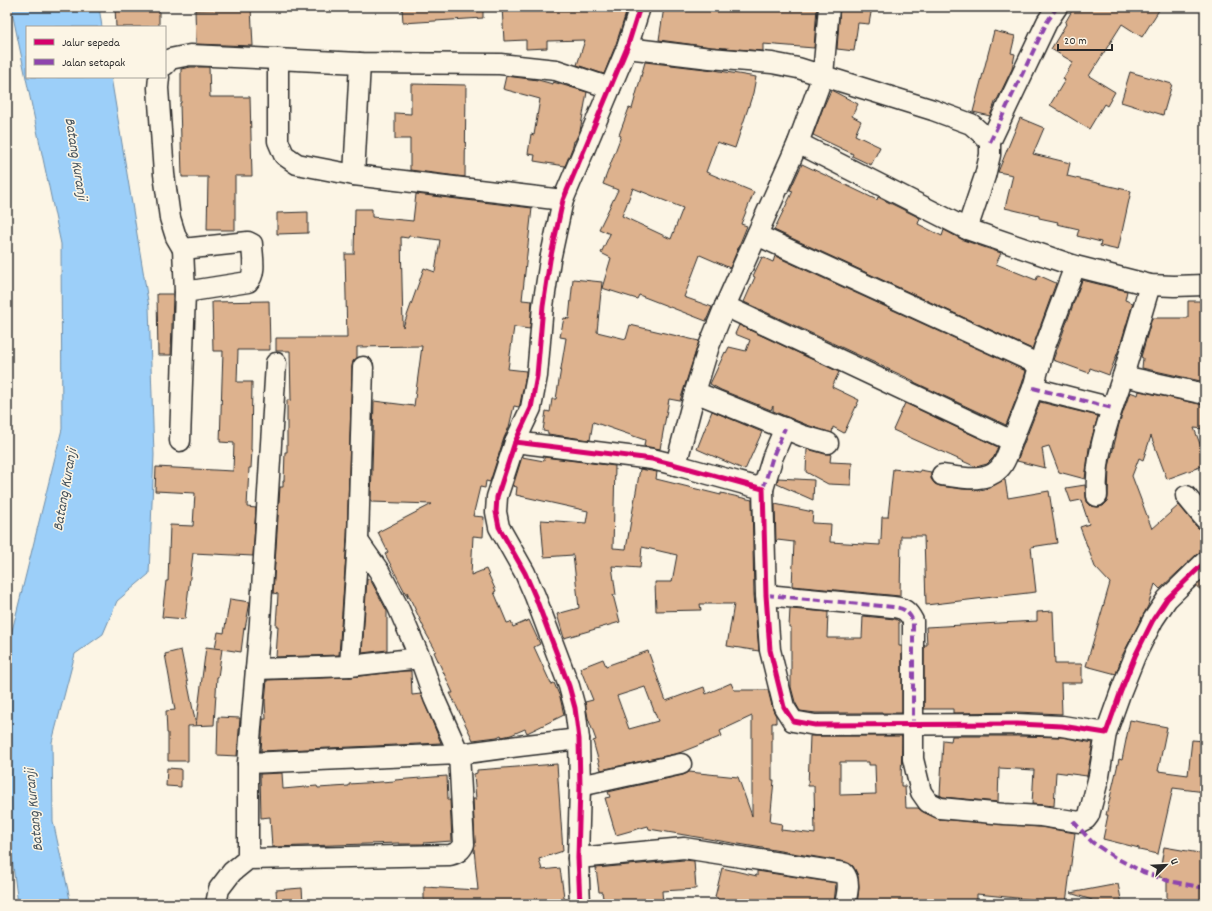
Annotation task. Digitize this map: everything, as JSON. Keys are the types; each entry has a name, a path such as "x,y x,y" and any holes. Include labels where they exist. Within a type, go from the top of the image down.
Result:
{"street":[{"path":"580,904 578,858 580,786 579,739 575,708 569,686 525,573 499,527 496,512 497,497 515,442 531,408 537,376 543,306 550,260 563,200 628,48 640,7"},
{"path":"676,465 709,346 725,306 798,143 823,75 828,7"},
{"path":"967,229 985,176 990,155 990,142 1047,22 1056,7"},
{"path":"628,48 710,58 772,63 798,68 933,110 971,124 990,142"},
{"path":"166,64 170,59 190,55 360,63 500,64 556,70 610,88"},
{"path":"278,59 278,141 284,155 297,164 354,175 563,200"},
{"path":"354,175 360,63"},
{"path":"160,78 158,88 164,174 169,211 176,237 183,249 185,292 180,442"},
{"path":"798,143 967,229 1075,266 1150,285 1205,285"},
{"path":"757,235 1040,365"},
{"path":"183,249 248,242 252,244 253,273 248,282 185,292"},
{"path":"942,475 974,478 985,477 999,469 1004,461 1033,388 1044,349 1075,266"},
{"path":"1097,496 1096,480 1098,461 1112,408 1150,285"},
{"path":"725,306 1012,441"},
{"path":"248,859 248,763 256,669 276,363"},
{"path":"350,666 358,541 363,367"},
{"path":"1123,376 1205,394"},
{"path":"1033,388 1112,408"},
{"path":"695,392 803,436 828,443"},
{"path":"785,428 773,456 763,489 766,595 770,650 784,707 793,721 815,726 1024,724 1062,726 1106,733"},
{"path":"515,442 652,459 763,489"},
{"path":"1186,496 1205,519"},
{"path":"216,904 219,889 232,872 248,859 450,855 456,853 464,844 459,754 434,698 420,658 398,607 378,571 358,541"},
{"path":"766,595 902,608 909,613 913,621 913,759 921,792 928,802 940,808 1042,816 1080,822 1086,819 1089,815 1099,776 1106,733 1135,656 1153,620 1167,599 1205,562"},
{"path":"256,669 350,666 420,658"},
{"path":"248,763 459,754 579,739"},
{"path":"580,786 681,764"},
{"path":"578,858 684,848 844,873 847,876 848,881 845,904"}],"water":[{"name":"Batang Kuranji","path":"11,7 99,7 102,26 26,26 26,78 111,78 149,307 154,455 149,574 117,601 103,634 75,654 52,742 53,821 71,904 18,904 7,820 7,651 62,429 61,244"}],"building":[{"path":"115,7 159,7 159,26 116,26"},
{"path":"402,7 483,7 483,18 403,23"},
{"path":"502,7 628,7 604,74 577,65 585,40 547,41 547,48 526,49 526,40 504,41"},
{"path":"664,7 817,7 814,48 763,44 763,51 711,47 659,40"},
{"path":"840,7 872,7 869,24 858,23 854,51 837,49"},
{"path":"1074,7 1161,7 1142,37 1122,24 1089,76 1115,92 1107,106 1104,104 1089,129 1050,105 1065,80 1063,79 1073,62 1051,49"},
{"path":"251,8 253,46 196,44 195,10"},
{"path":"994,31 1015,36 1011,53 1015,54 1012,69 996,100 990,116 973,112"},
{"path":"645,62 714,70 756,77 753,93 735,148 717,142 706,172 754,192 741,224 747,226 730,268 700,255 684,297 712,307 706,321 639,295 637,299 602,288 611,258 601,253 610,234 599,229 618,190 603,184 621,136 619,135 629,108 632,109","holes":["633,188 683,208 671,239 622,216"]},
{"path":"191,67 209,67 210,97 250,97 252,176 235,176 235,230 207,230 208,177 182,177 180,103 181,69"},
{"path":"1130,72 1172,84 1163,115 1121,102"},
{"path":"506,76 538,80 553,84 553,82 587,92 580,131 574,141 565,166 534,161 535,155 528,154 531,134 534,135 540,99 503,89"},
{"path":"411,84 466,85 465,177 410,170 410,139 395,139 395,113 411,114"},
{"path":"831,90 858,104 852,116 861,121 855,135 880,147 871,165 852,156 853,154 813,135"},
{"path":"1020,118 1044,128 1033,154 1070,163 1067,176 1131,191 1118,250 1100,246 1101,242 1077,236 1079,229 1057,224 1058,222 1039,218 1039,216 1005,208 1013,175 998,172"},
{"path":"802,164 877,200 878,197 920,218 918,224 942,236 944,230 963,240 1001,253 996,264 1036,280 1038,275 1056,283 1032,349 774,230 793,191 790,190"},
{"path":"416,194 532,208 522,300 532,301 530,329 514,327 508,369 526,371 526,374 519,407 514,406 509,427 490,482 486,481 485,488 480,487 473,516 484,517 483,537 473,536 471,575 486,569 496,591 494,592 507,623 511,622 513,627 529,620 540,644 534,647 551,684 554,683 560,697 564,715 527,733 525,729 502,737 501,735 497,737 473,740 450,693 453,693 434,652 436,651 423,628 407,592 408,598 385,554 388,552 378,532 432,504 371,502 374,401 414,406 422,346 357,347 357,358 353,361 352,367 347,540 339,655 276,657 278,594 273,593 280,487 283,487 285,452 287,452 287,400 291,400 290,351 276,351 276,338 347,338 345,254 354,254 355,209 372,209 372,217 413,221","holes":["409,236 440,240 435,272 424,268 403,327 401,237 408,238"]},
{"path":"308,212 308,233 277,234 277,213"},
{"path":"775,256 1026,371 1006,425 744,302 755,277 753,276 762,257 773,262"},
{"path":"573,279 602,282 597,332 626,339 630,325 699,341 680,401 669,399 660,449 644,446 645,440 593,422 590,440 548,434 548,432 543,431 546,411 550,412 552,399 556,399 566,338 560,337 564,318 569,319"},
{"path":"1082,280 1127,291 1125,300 1133,303 1119,349 1109,375 1090,368 1089,373 1053,360"},
{"path":"157,294 173,294 171,355 158,355"},
{"path":"269,301 270,350 238,350 237,382 252,382 252,450 251,468 249,468 247,507 256,508 253,556 193,553 185,619 162,617 166,581 168,581 170,525 193,526 195,493 155,491 156,467 233,471 234,443 220,442 223,351 213,351 212,302"},
{"path":"1188,301 1205,301 1205,382 1142,368 1143,358 1141,357 1152,318 1188,318"},
{"path":"739,325 839,372 832,387 859,400 844,433 833,427 832,433 807,425 773,411 773,406 771,410 721,390 710,384 725,352 726,353 729,347 746,351 750,340 735,334"},
{"path":"1139,391 1205,405 1205,429 1194,428 1205,457 1205,465 1167,479 1151,436 1143,460 1139,458 1132,476 1152,529 1179,505 1196,526 1205,533 1205,551 1197,554 1160,589 1155,584 1148,606 1122,656 1116,674 1086,666 1110,583 1095,567 1080,527 1089,524 1081,500 1071,502 1066,488 1085,485 1087,502 1091,506 1103,506 1107,502 1109,467 1119,424 1130,392 1138,395"},
{"path":"1040,402 1098,416 1089,448 1085,479 1059,472 1049,446 1042,448 1045,468 1017,461"},
{"path":"905,403 998,447 994,457 987,464 976,467 893,430"},
{"path":"712,411 762,432 745,470 697,449"},
{"path":"807,449 825,454 831,454 830,462 852,463 851,485 828,484 806,472"},
{"path":"522,457 544,461 544,457 615,466 613,548 626,549 640,469 657,472 656,479 721,495 721,493 752,500 754,595 759,651 727,646 734,604 700,604 701,610 656,611 655,582 672,582 677,555 642,547 640,568 612,566 616,595 613,595 620,622 564,638 557,614 579,608 573,555 544,557 541,520 586,523 588,511 516,495 517,487 513,486"},
{"path":"893,469 931,472 931,479 935,484 962,489 980,490 989,488 1005,480 1008,498 1049,491 1057,543 1031,547 1036,592 926,605 924,536 901,536 900,596 792,586 794,542 777,540 776,543 775,504 813,512 812,523 831,524 830,542 880,545 882,517 888,517"},
{"path":"778,478 814,480 813,500 777,484"},
{"path":"1205,578 1205,593 1196,586"},
{"path":"367,579 370,579 387,611 387,650 362,653"},
{"path":"230,599 250,602 245,629 244,628 241,652 215,648 218,632 224,633"},
{"path":"790,609 828,612 827,638 862,638 863,616 895,619 899,621 899,646 902,646 902,713 816,713 800,711 795,702 791,687 791,627 789,627"},
{"path":"1053,611 1055,664 1082,664 1082,683 1061,683 1062,714 1017,712 953,713 953,709 924,709 924,645 927,645 926,627 1037,621 1037,612"},
{"path":"206,647 222,649 217,677 214,725 188,726 188,761 168,761 166,711 175,710 165,654 181,650 196,725"},
{"path":"648,651 666,701 704,687 706,694 731,683 734,690 768,690 776,716 776,723 772,723 772,780 774,780 770,822 782,824 781,830 815,834 814,786 808,786 810,736 902,736 901,786 905,786 906,808 918,808 923,812 939,819 1040,827 1075,833 1066,903 977,894 977,903 947,901 947,904 857,904 859,888 858,876 853,866 846,862 649,829 648,826 616,835 605,798 610,797 608,792 683,775 689,772 738,777 752,816 752,716 720,731 722,736 679,753 601,770 593,741 596,740 588,718 585,702 593,700 580,668 603,659 606,666","holes":["645,687 658,721 629,729 617,696","840,762 869,762 869,765 875,765 876,794 840,795"]},
{"path":"411,671 412,695 421,694 441,743 261,751 263,719 266,719 265,701 267,680 350,677"},
{"path":"218,717 240,718 237,756 217,755"},
{"path":"1130,720 1167,727 1158,771 1188,775 1192,740 1205,741 1205,792 1173,788 1158,854 1103,839 1108,815 1106,815 1119,759 1122,760"},
{"path":"952,736 1061,737 1093,743 1087,776 1056,772 1054,806 1032,804 1034,770 999,768 998,802 943,797 940,795 943,740 951,741"},
{"path":"557,764 563,851 539,859 542,870 560,868 565,904 424,904 424,887 478,890 474,849 473,799 476,799 474,774 477,773 477,770"},
{"path":"167,768 181,769 181,787 166,786"},
{"path":"282,773 283,789 317,786 318,788 349,786 349,784 447,776 452,841 424,844 399,843 272,847 270,817 261,818 260,774"},
{"path":"1164,847 1205,854 1205,885 1202,884 1202,904 1167,904 1167,878 1159,877"},
{"path":"684,860 694,861 696,889 662,891 663,904 604,904 602,892 599,892 596,868"},
{"path":"722,868 757,876 757,871 836,883 834,904 717,904 718,898 715,897"},
{"path":"1118,884 1122,904 1093,904 1092,900 1070,893"},
{"path":"302,888 303,904 277,904 276,890"}],"marked path":[{"path":"990,142 1047,22 1057,7"},
{"path":"1033,388 1112,408"},
{"path":"763,489 773,456 785,428"},
{"path":"766,595 893,607 903,609 907,612 913,621 913,726"},
{"path":"1073,821 1092,842 1114,857 1143,872 1169,881 1205,888"}],"cycle path":[{"path":"580,904 578,858 580,786 579,739 575,708 569,686 535,596 525,573 499,527 496,512 497,497 515,442 531,408 537,376 543,306 550,260 563,200 627,48 640,7"},
{"path":"515,442 652,459 763,489 766,595 770,650 784,707 793,721 815,725 1017,724 1062,726 1106,733 1135,656 1153,620 1167,599 1205,562"}]}
